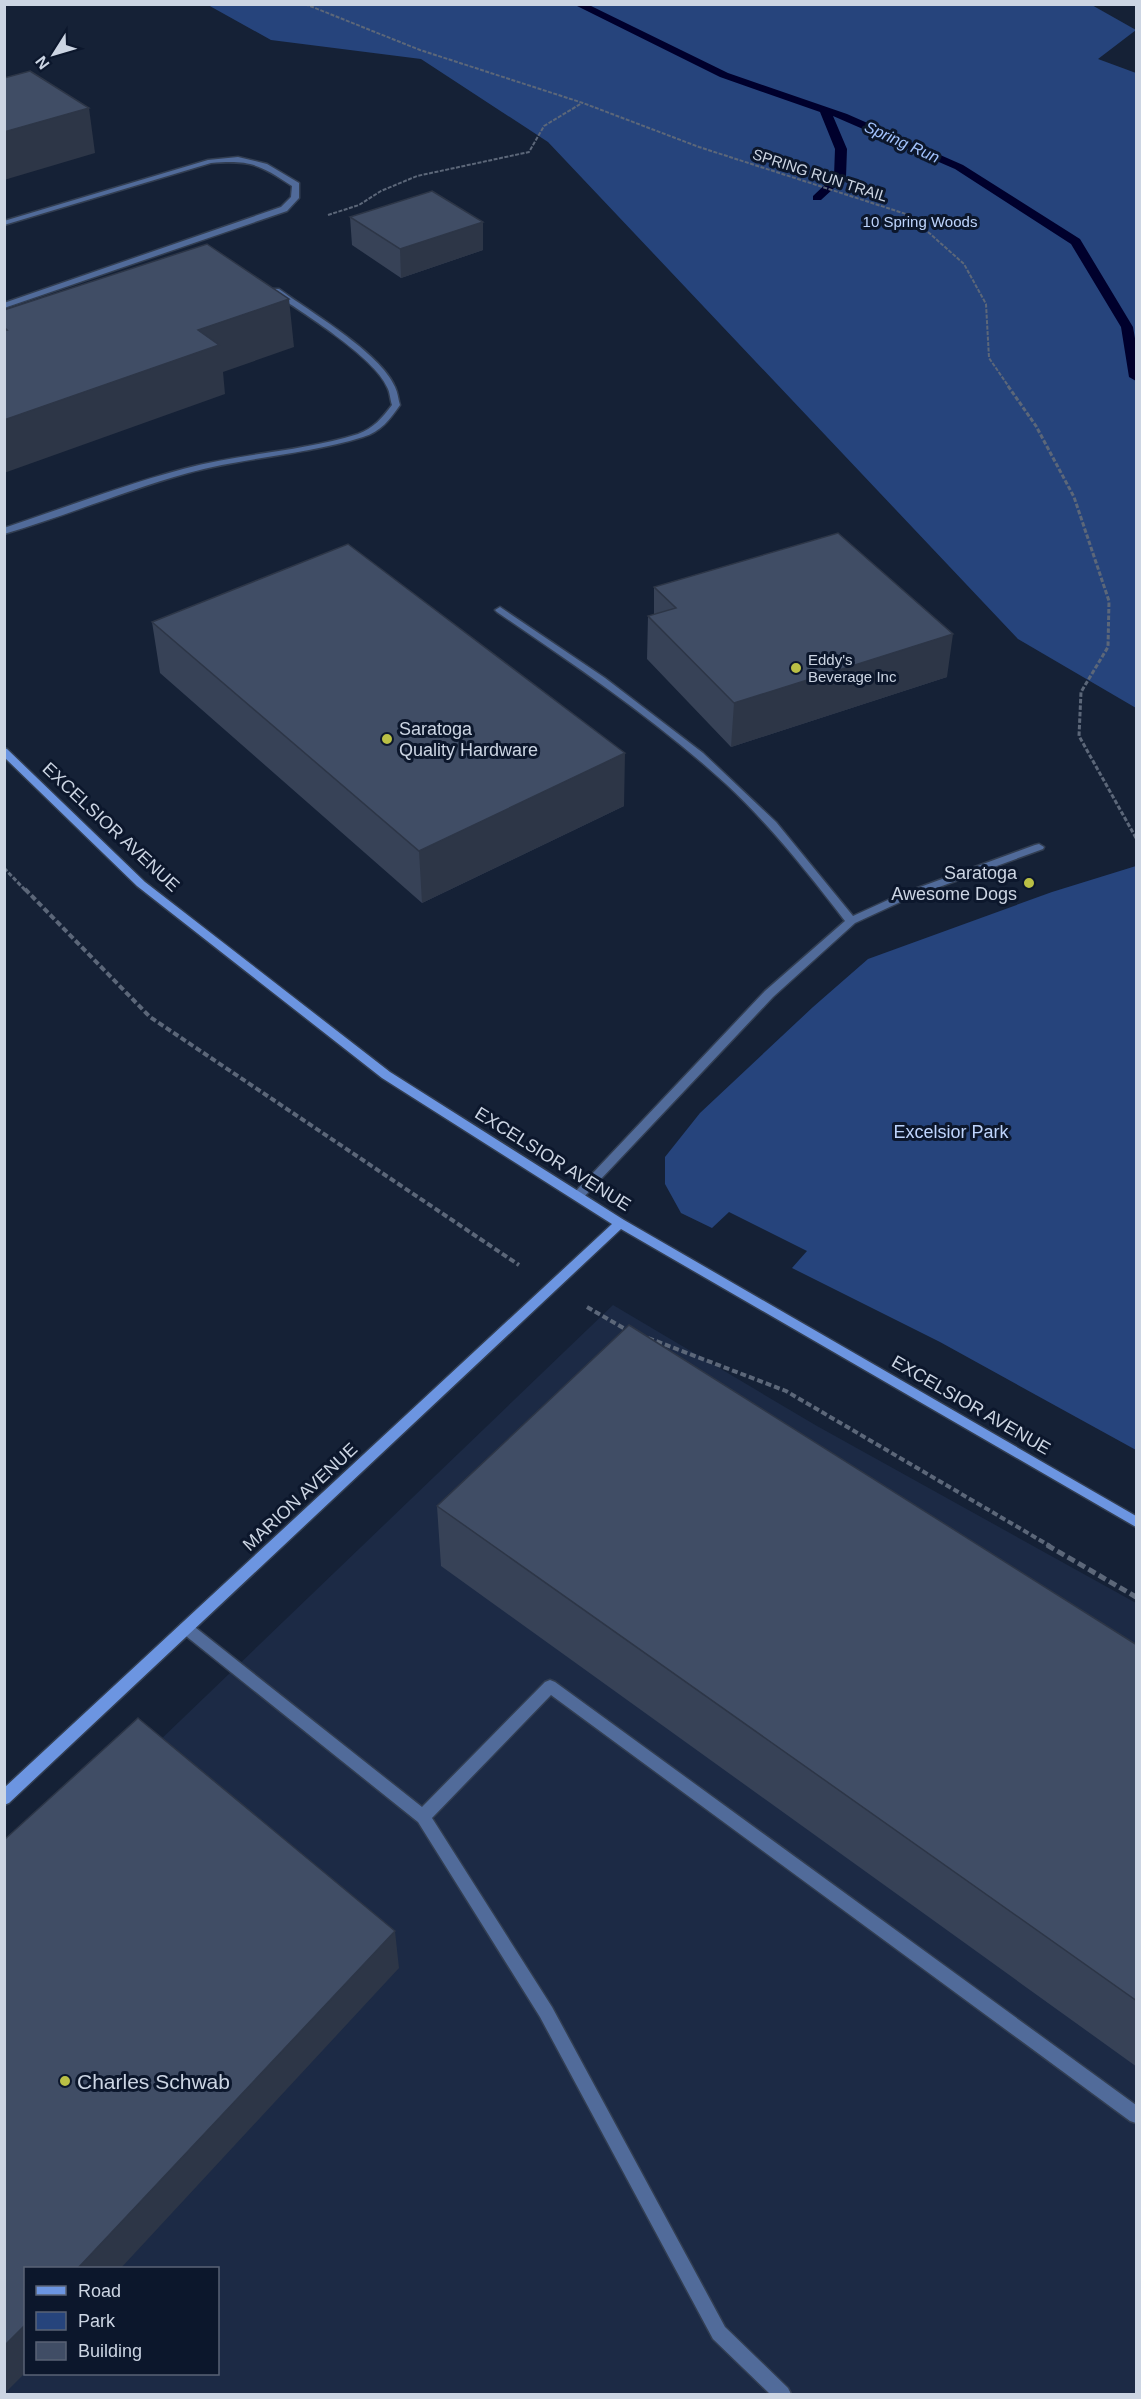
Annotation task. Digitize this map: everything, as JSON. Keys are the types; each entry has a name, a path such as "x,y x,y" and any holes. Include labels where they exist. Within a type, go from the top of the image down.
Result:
{"street":[{"name":"EXCELSIOR AVENUE","path":"4,751 141,884 386,1075 620,1223 1137,1522"},
{"name":"MARION AVENUE","path":"4,1798 620,1223"}],"lane":[{"path":"4,223 210,161 241,158 258,161 296,185 295,198 284,209 4,306"},
{"path":"4,531 185,471 329,443 362,435 381,425 396,405 391,385 348,343 275,290"},
{"path":"500,610 615,688 675,734 760,812 850,921"},
{"path":"578,1197 769,994 850,921 905,896 1039,847"},
{"path":"186,1628 423,1817 546,2012 719,2333 782,2394"},
{"path":"423,1817 550,1686 1137,2115"}],"path":[{"name":"SPRING RUN TRAIL","path":"305,4 420,50 583,103 699,147 909,215 964,264 986,304 989,358 1036,426 1074,497 1109,601 1108,647 1081,692 1079,736 1137,838"}],"shaded area":[{"path":"613,1305 817,1426 1136,1603 1136,2394 5,2394 5,1889"}],"green space":[{"name":"10 Spring Woods","path":"1090,4 1136,30 1098,59 1136,73 1136,708 1018,639 548,142 421,59 271,40 208,5"},
{"name":"Excelsior Park","path":"1136,866 1136,1450 940,1342 792,1268 807,1251 729,1212 712,1228 681,1213 665,1184 665,1157 700,1113 868,959 1052,892"}],"building":[{"path":"30,71 89,108 4,132 4,78"},
{"path":"432,191 483,222 400,249 350,217"},
{"path":"207,244 289,299 198,330 219,345 4,420 4,330 7,330 4,327 4,310"},
{"path":"838,533 953,634 734,703 648,616 676,608 654,587"},
{"name":"Saratoga Quality Hardware","path":"348,544 625,753 419,851 152,622"},
{"path":"629,1325 1137,1645 1137,2001 437,1506"},
{"path":"138,1718 395,1931 79,2267 24,2267 24,2326 4,2346 4,1840"}],"waterway":[{"name":"Spring Run","path":"578,4 724,75 843,116 959,167 1076,242 1127,327 1136,377"},
{"path":"817,198 840,177 841,149 825,110"}],"place":[{"name":"Eddy's Beverage Inc","path":"796,668"},
{"name":"Saratoga Quality Hardware","path":"387,739"},
{"name":"Saratoga Awesome Dogs","path":"1029,883"},
{"name":"Charles Schwab","path":"65,2081"}]}
